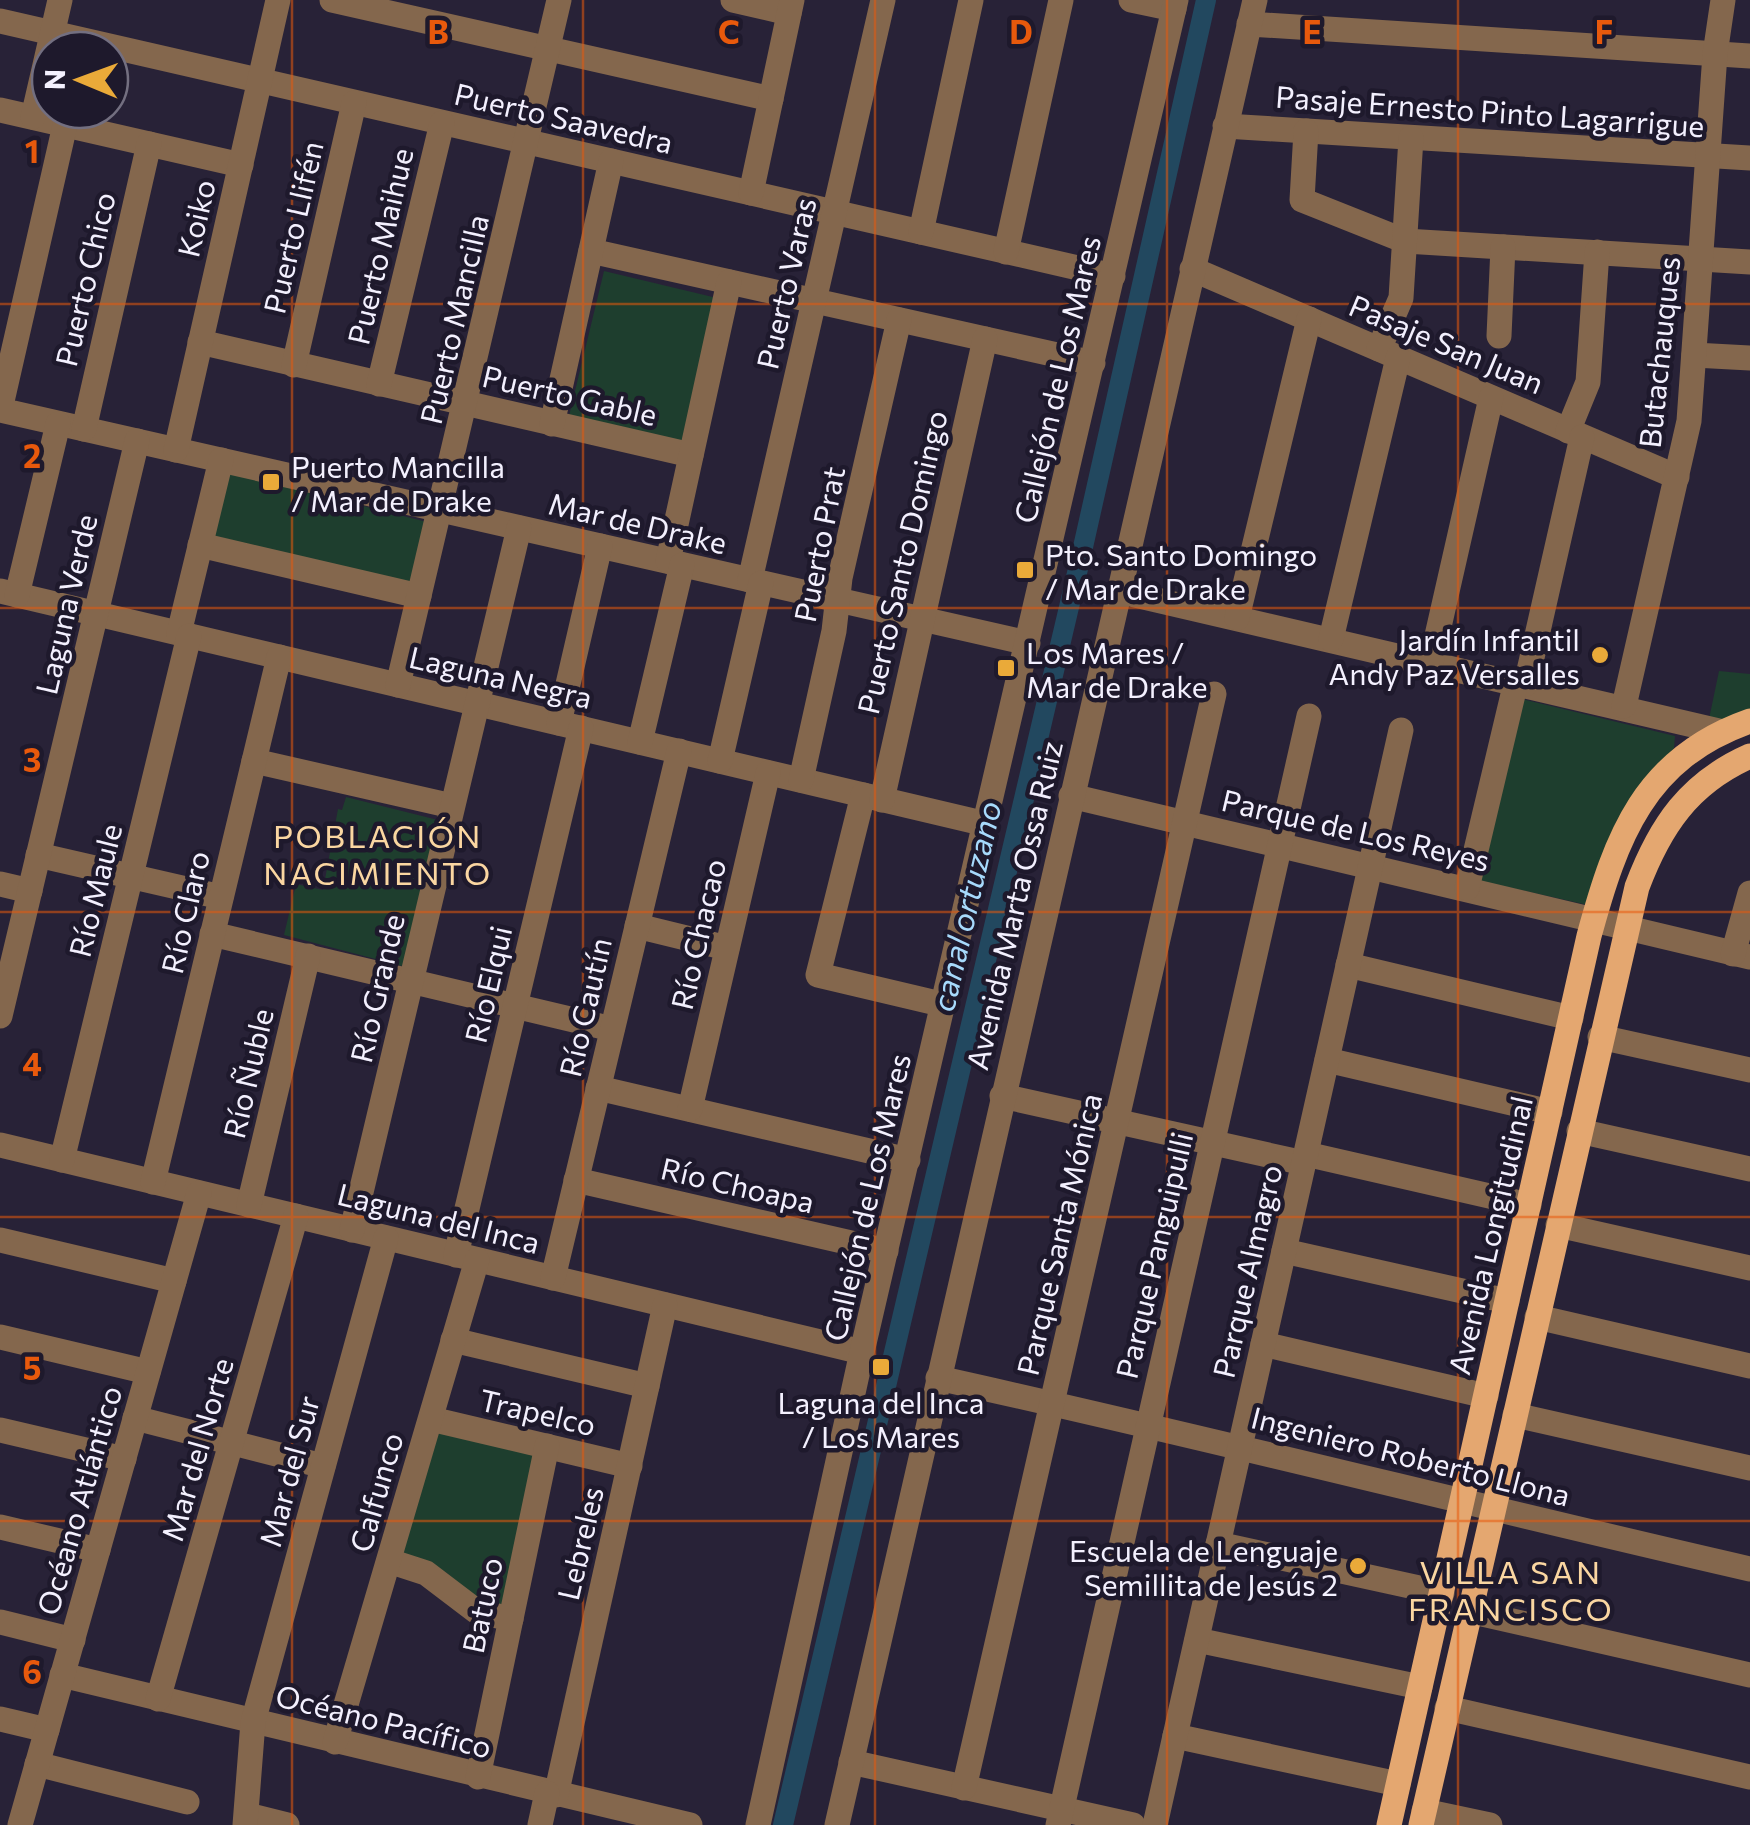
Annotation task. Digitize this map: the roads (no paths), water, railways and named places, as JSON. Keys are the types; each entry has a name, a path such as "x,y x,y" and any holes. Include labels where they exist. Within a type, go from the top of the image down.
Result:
{"main road":[{"name":"Avenida Longitudinal","path":"1389,1825 1594,918 1617,844 1633,812 1669,770 1723,732 1750,721"},
{"path":"1423,1818 1625,929 1652,846 1669,818 1702,783 1750,756"}],"street":[{"path":"53,30 60,0"},
{"name":"Koiko","path":"176,450 278,0"},
{"path":"332,0 771,98"},
{"name":"Puerto Mancilla","path":"398,685 559,0"},
{"path":"733,0 791,6 751,193"},
{"name":"Puerto Varas","path":"720,762 814,301 883,0"},
{"path":"920,232 971,0"},
{"path":"1006,252 1062,0"},
{"path":"1131,0 1175,5"},
{"name":"Butachauques","path":"1624,706 1689,421 1715,54 1724,0"},
{"name":"Callejón de Los Mares","path":"758,1825 862,1352 1175,5"},
{"path":"1252,12 1750,56"},
{"name":"Avenida Marta Ossa Ruiz","path":"837,1825 1252,12"},
{"name":"Puerto Saavedra","path":"0,21 39,30"},
{"name":"Puerto Saavedra","path":"130,51 1113,276"},
{"name":"Puerto Llifén","path":"294,365 354,102"},
{"path":"0,110 30,116"},
{"name":"Puerto Maihue","path":"380,384 442,122"},
{"name":"Pasaje Ernesto Pinto Lagarrigue","path":"1226,126 1750,158"},
{"path":"0,410 64,130"},
{"path":"90,130 241,164"},
{"path":"1306,131 1302,200 1404,240 1750,262"},
{"path":"1331,640 1400,298 1412,138"},
{"name":"Puerto Chico","path":"9,593 71,426 149,144"},
{"path":"552,424 611,162"},
{"path":"1499,336 1503,247"},
{"path":"591,252 1093,363"},
{"path":"1467,888 1521,683 1588,382 1598,252"},
{"name":"Pasaje San Juan","path":"1192,269 1677,477"},
{"path":"640,742 675,563 691,455 729,282"},
{"path":"1237,618 1308,319"},
{"name":"Puerto Prat","path":"800,780 899,320"},
{"name":"Puerto Santo Domingo","path":"944,1006 818,975 922,619 984,339"},
{"name":"Puerto Gable","path":"200,342 691,455"},
{"path":"1694,355 1750,358"},
{"path":"1431,662 1491,398"},
{"name":"Mar de Drake","path":"0,410 1028,643"},
{"name":"Laguna Verde","path":"0,1016 138,442"},
{"name":"Río Maule","path":"62,1160 131,876 221,460"},
{"name":"Río Grande","path":"352,1230 519,528"},
{"path":"200,545 420,596"},
{"name":"Río Elqui","path":"466,1257 570,726 600,546"},
{"path":"1118,591 1723,732"},
{"name":"Laguna Negra","path":"9,593 986,824"},
{"name":"Río Claro","path":"153,1182 278,657"},
{"name":"Parque Santa Mónica","path":"964,1788 1214,694"},
{"name":"Parque Panguipulli","path":"1060,1817 1310,716"},
{"name":"Parque Almagro","path":"1155,1825 1401,730"},
{"name":"Río Cautín","path":"553,1278 679,752"},
{"path":"254,760 452,806"},
{"name":"Río Chacao","path":"690,1109 768,772"},
{"name":"Parque de Los Reyes","path":"1071,796 1742,955"},
{"path":"38,855 221,897"},
{"path":"0,884 30,892"},
{"path":"1742,955 1750,892"},
{"path":"637,926 727,948"},
{"path":"212,934 612,1029"},
{"name":"Río Ñuble","path":"249,1205 308,956"},
{"path":"1348,965 1571,1018"},
{"path":"1600,1037 1750,1070"},
{"path":"1327,1060 1550,1112"},
{"path":"598,1088 908,1160"},
{"path":"1002,1096 1529,1205"},
{"path":"1579,1131 1750,1169"},
{"name":"Laguna del Inca","path":"0,1146 862,1352"},
{"name":"Río Choapa","path":"576,1180 886,1251"},
{"name":"Océano Atlántico","path":"20,1825 198,1193"},
{"name":"Mar del Norte","path":"158,1699 296,1216"},
{"path":"1558,1226 1750,1268"},
{"name":"Mar del Sur","path":"246,1820 253,1722 386,1238"},
{"path":"0,1240 174,1280"},
{"path":"1284,1251 1507,1301"},
{"name":"Calfunco","path":"336,1742 454,1340 466,1257"},
{"name":"Lebreles","path":"540,1825 551,1794 630,1466 664,1305"},
{"path":"1536,1317 1750,1366"},
{"path":"0,1337 148,1372"},
{"path":"454,1340 647,1386"},
{"path":"1263,1344 1486,1396"},
{"name":"Ingeniero Roberto Llona","path":"938,1378 1240,1445 1493,1510 1750,1569"},
{"path":"1514,1414 1750,1468"},
{"path":"136,1418 324,1466"},
{"name":"Trapelco","path":"430,1418 630,1466"},
{"path":"0,1430 124,1459"},
{"name":"Batuco","path":"478,1776 547,1446"},
{"path":"0,1526 98,1550"},
{"path":"1218,1544 1442,1593"},
{"path":"388,1561 426,1574 476,1611 511,1619"},
{"path":"1468,1612 1750,1676"},
{"path":"0,1622 72,1640"},
{"path":"1197,1640 1420,1687"},
{"name":"Océano Pacífico","path":"62,1675 690,1825"},
{"path":"1448,1708 1750,1777"},
{"path":"0,1719 47,1730"},
{"path":"1175,1736 1398,1784"},
{"path":"852,1762 964,1788 1060,1817 1133,1825"},
{"path":"37,1764 187,1802"},
{"path":"1423,1818 1490,1825"},
{"path":"246,1820 287,1825"}],"waterway":[{"name":"canal ortuzano","path":"783,1825 1081,556 1206,0"}],"place":[{"name":"Puerto Mancilla / Mar de Drake","path":"271,482"},
{"name":"Pto. Santo Domingo / Mar de Drake","path":"1025,570"},
{"name":"Jardín Infantil Andy Paz Versalles","path":"1600,655"},
{"name":"Los Mares / Mar de Drake","path":"1006,668"},
{"name":"Laguna del Inca / Los Mares","path":"881,1367"},
{"name":"Escuela de Lenguaje Semillita de Jesús 2","path":"1358,1566"}],"district":[{"name":"POBLACIÓN NACIMIENTO","path":"378,854"},
{"name":"VILLA SAN FRANCISCO","path":"1511,1590"}]}
